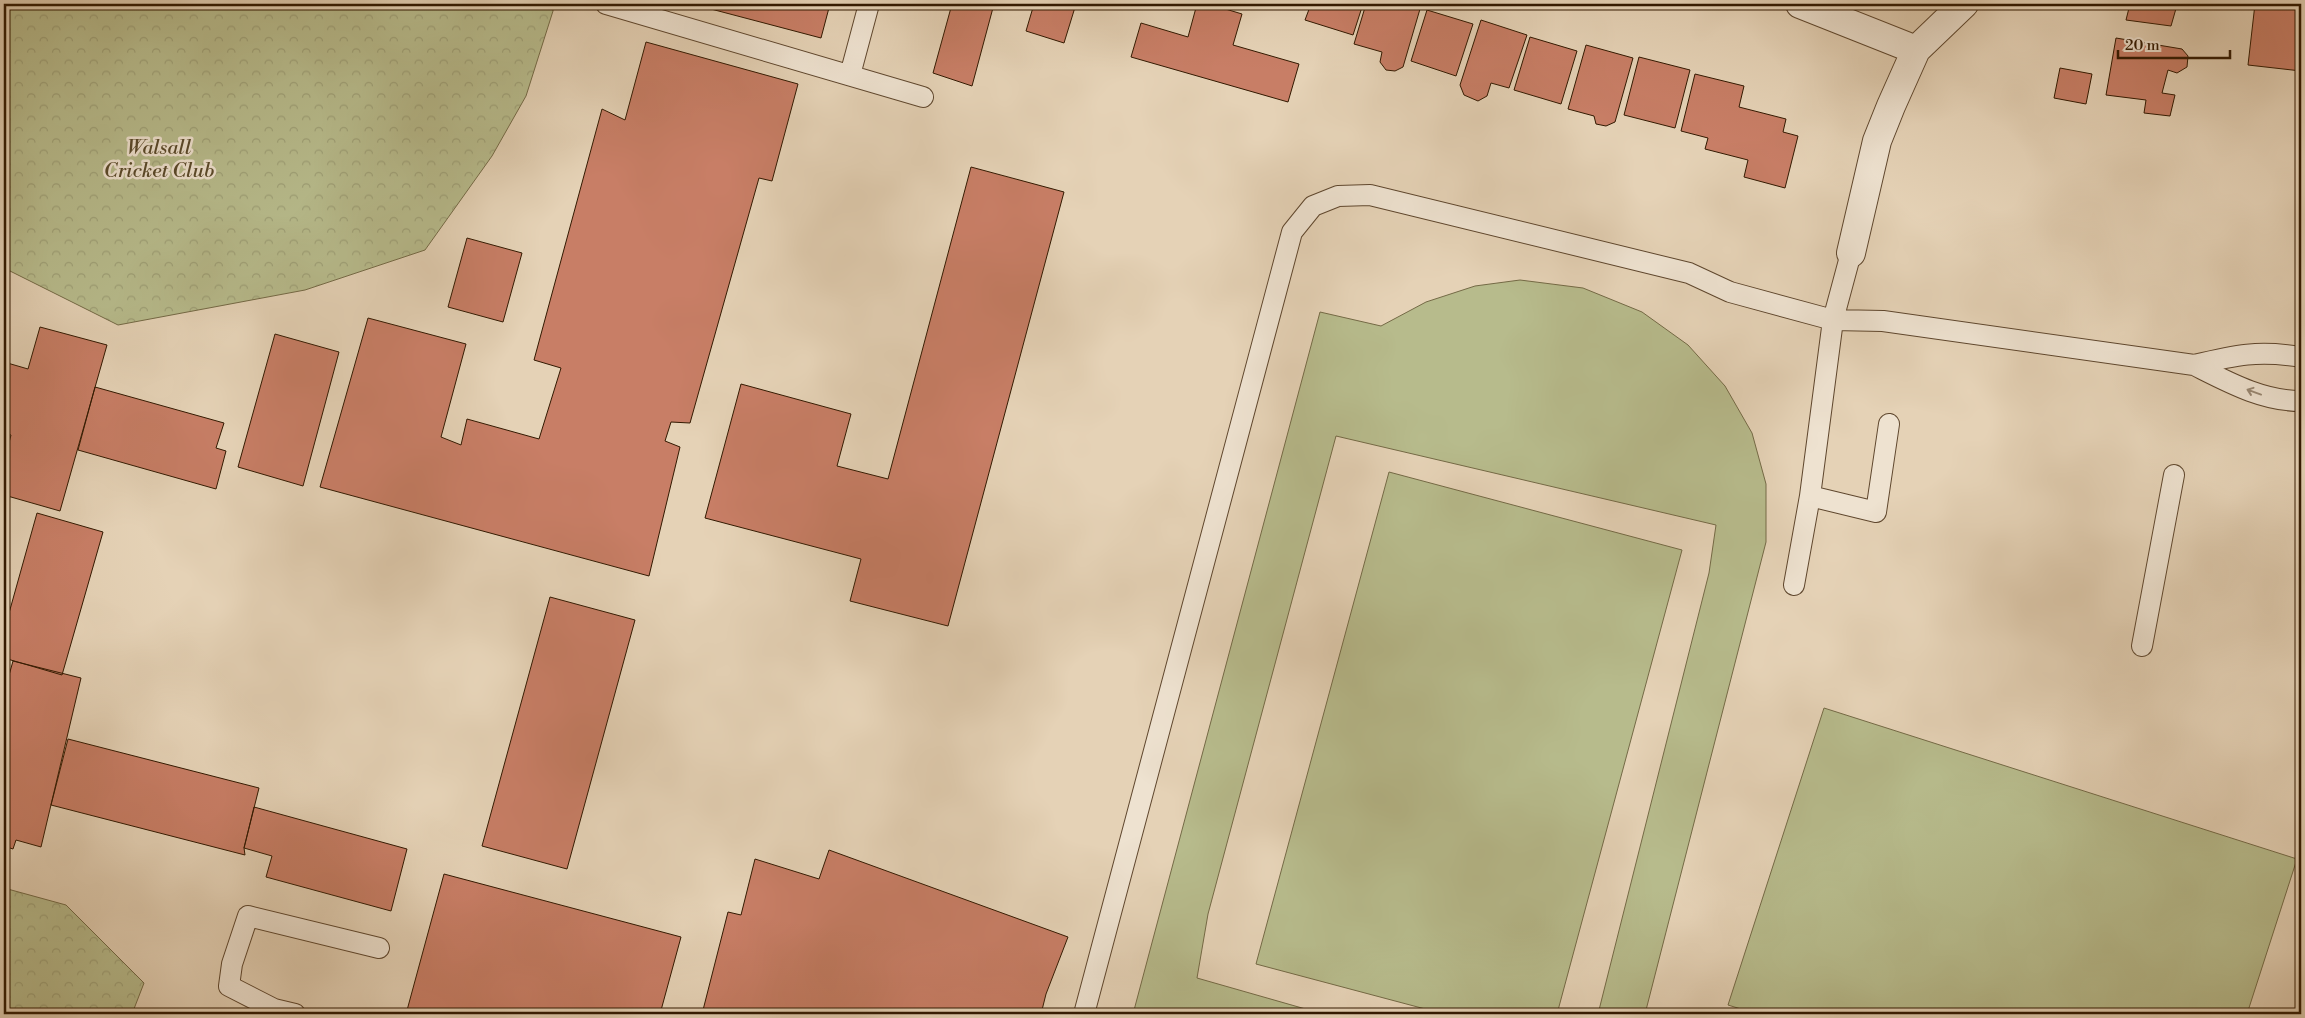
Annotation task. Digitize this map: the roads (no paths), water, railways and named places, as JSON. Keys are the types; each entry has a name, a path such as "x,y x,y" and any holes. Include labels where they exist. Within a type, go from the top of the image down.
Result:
{"street":[{"path":"1800,4 1916,50"},
{"path":"1851,253 1877,141 1916,50 1964,4"}],"lane":[{"path":"606,4 923,97"},
{"path":"850,75 869,4"},
{"path":"1084,1014 1292,232 1313,206 1338,196 1370,195 1689,273 1730,292 1834,320 1883,321 2194,365 2234,385 2269,398 2301,401"},
{"path":"1794,586 1810,496 1834,320 1851,253"},
{"path":"2194,365 2240,355 2272,352 2301,358"},
{"path":"1810,496 1876,512 1889,424"},
{"path":"2142,646 2174,475"},
{"path":"295,1014 274,1009 229,986 232,964 248,916 380,948"}],"park label":[{"name":"Walsall Cricket Club","path":"159,158"}]}
